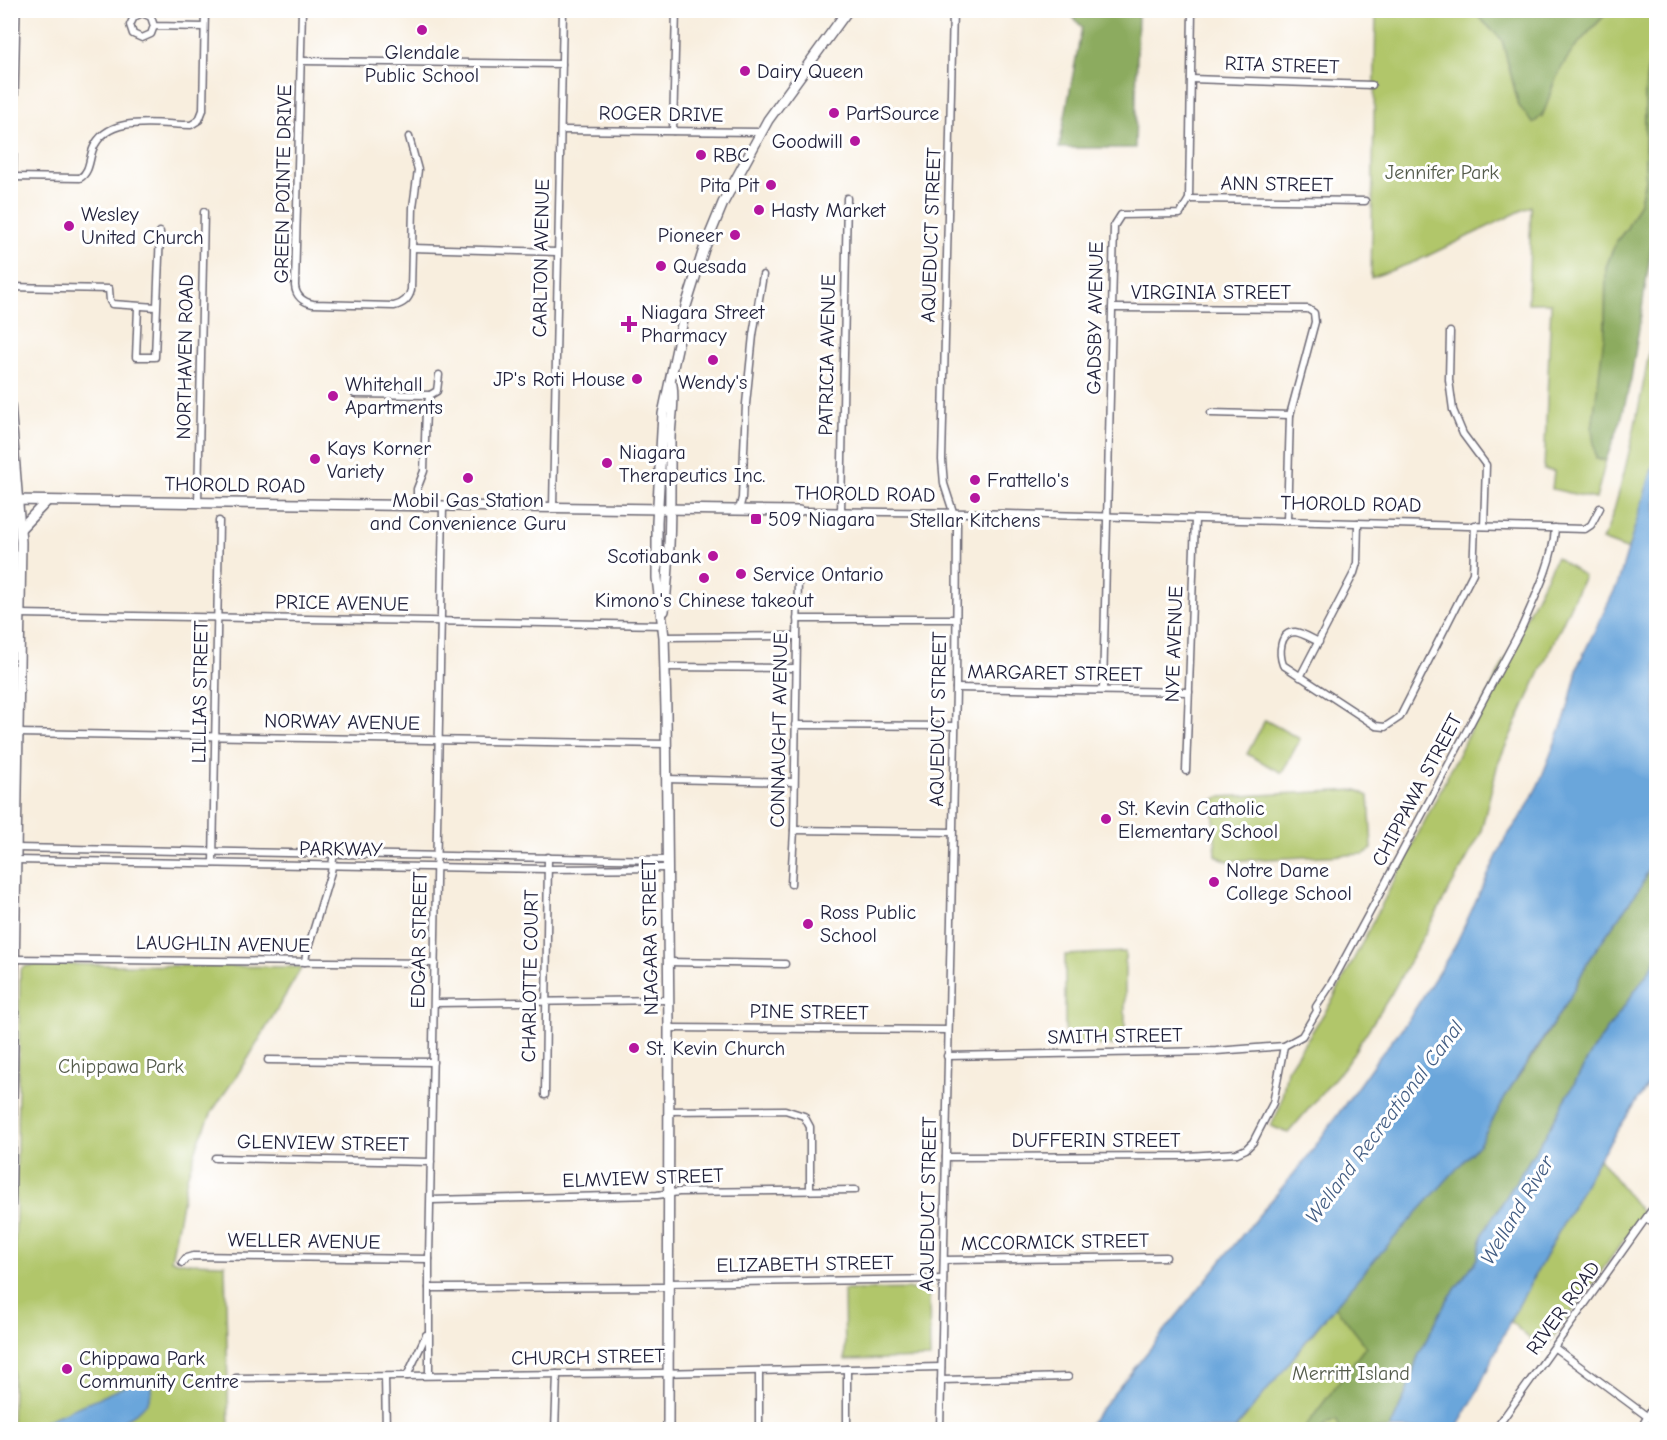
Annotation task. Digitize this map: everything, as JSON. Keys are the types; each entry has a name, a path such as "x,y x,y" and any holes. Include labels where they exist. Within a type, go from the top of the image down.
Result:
{"street":[{"path":"10,236 15,10"},
{"path":"12,184 80,178 86,173 99,138 114,127 126,124 191,125 197,122 203,110 205,10"},
{"name":"GREEN POINTE DRIVE","path":"302,10 295,286 297,295 304,301 314,304 394,306 410,295 413,207 418,170 409,137"},
{"name":"CARLTON AVENUE","path":"553,507 563,10"},
{"path":"674,131 676,10"},
{"name":"NIAGARA STREET","path":"668,1430 669,1028 666,744 664,637 657,578 657,509 663,414 686,306 704,249 729,191 761,132 848,10"},
{"name":"AQUEDUCT STREET","path":"940,1430 956,688 957,524 944,484 942,460 953,10"},
{"path":"1189,199 1192,10"},
{"path":"142,13 151,17 154,26 151,34 142,38 133,34 130,25 134,17 142,13"},
{"path":"154,26 204,27"},
{"path":"302,61 562,64"},
{"name":"RITA STREET","path":"1191,79 1372,85"},
{"name":"ROGER DRIVE","path":"561,130 761,132"},
{"name":"PATRICIA AVENUE","path":"841,512 847,198"},
{"name":"ANN STREET","path":"1189,199 1365,201"},
{"name":"GADSBY AVENUE","path":"1103,690 1114,226 1121,215 1180,214 1189,199"},
{"name":"NORTHAVEN ROAD","path":"198,503 204,212"},
{"path":"138,307 136,357 155,357 160,232"},
{"path":"412,248 557,252"},
{"path":"739,510 742,498 746,405 753,335 763,276"},
{"path":"10,287 109,289 112,304 156,307"},
{"name":"VIRGINIA STREET","path":"1112,308 1308,309 1314,313 1315,322 1290,415 1287,521"},
{"path":"1450,332 1449,380 1453,410 1463,434 1486,465 1484,526"},
{"path":"355,394 430,395 437,391 439,375"},
{"name":"NIAGARA STREET","path":"663,625 669,578 670,436 674,401 671,379"},
{"path":"417,505 417,489 424,471 426,409 430,395"},
{"path":"10,404 14,500 21,528 17,612 18,733 10,1225"},
{"path":"1212,413 1290,415"},
{"name":"THOROLD ROAD","path":"14,500 953,513 1554,528 1588,528 1600,508"},
{"path":"21,528 47,501"},
{"name":"EDGAR STREET","path":"429,1375 429,1259 443,506"},
{"name":"NYE AVENUE","path":"1186,771 1195,519"},
{"name":"LILLIAS STREET","path":"213,863 219,521"},
{"path":"1300,677 1354,573 1357,563 1358,523"},
{"path":"1319,642 1295,632 1284,637 1281,644 1283,665 1340,700 1376,726 1385,727 1400,717 1473,573 1475,525"},
{"name":"CHIPPAWA STREET","path":"1284,1046 1302,1036 1313,1018 1317,1011 1316,1006 1331,984 1500,671 1539,589 1554,546 1554,528"},
{"name":"CONNAUGHT AVENUE","path":"791,884 798,577"},
{"name":"PRICE AVENUE","path":"17,612 663,625"},
{"path":"797,618 956,619"},
{"path":"664,637 796,636"},
{"path":"664,667 795,668"},
{"name":"MARGARET STREET","path":"956,688 1189,692"},
{"path":"795,725 955,726"},
{"name":"NORWAY AVENUE","path":"18,733 666,744"},
{"path":"666,779 794,782"},
{"path":"794,830 952,832"},
{"path":"119,850 120,862"},
{"name":"PARKWAY","path":"15,853 119,850 334,853 548,857 666,864"},
{"name":"PARKWAY","path":"15,853 120,862 333,866 548,869 666,864"},
{"path":"305,962 333,866 334,853"},
{"name":"CHARLOTTE COURT","path":"545,1095 548,857"},
{"name":"LAUGHLIN AVENUE","path":"13,958 435,963"},
{"path":"668,962 785,964"},
{"path":"435,1003 668,999"},
{"name":"PINE STREET","path":"669,1028 948,1030"},
{"name":"SMITH STREET","path":"947,1056 1216,1051 1284,1046"},
{"name":"DUFFERIN STREET","path":"946,1157 1232,1154 1246,1149 1253,1142 1273,1103 1284,1046"},
{"path":"268,1060 433,1062"},
{"path":"668,1111 785,1110 801,1115 808,1120 811,1133 810,1190"},
{"name":"GLENVIEW STREET","path":"215,1158 431,1162"},
{"name":"ELMVIEW STREET","path":"431,1200 855,1190"},
{"name":"RIVER ROAD","path":"1495,1430 1656,1204"},
{"path":"1647,1219 1656,1225"},
{"name":"WELLER AVENUE","path":"182,1263 186,1258 193,1256 429,1259"},
{"name":"MCCORMICK STREET","path":"944,1260 1166,1257"},
{"name":"ELIZABETH STREET","path":"429,1288 943,1279"},
{"path":"407,1376 428,1329"},
{"path":"1555,1348 1656,1424"},
{"name":"CHURCH STREET","path":"236,1378 941,1367"},
{"path":"847,1369 847,1430"},
{"path":"759,1371 759,1430"},
{"path":"555,1430 557,1374"},
{"path":"385,1377 386,1430"},
{"path":"941,1380 1068,1377"},
{"path":"1640,1430 1656,1401"}],"green space":[{"path":"1067,11 1138,11 1135,148 1059,148 1082,27"},
{"name":"Jennifer Park","path":"1376,11 1473,11 1502,40 1519,106 1542,117 1555,80 1570,52 1609,11 1656,11 1656,33 1645,93 1645,180 1640,202 1627,228 1616,242 1606,267 1605,329 1596,459 1606,460 1596,499 1552,489 1554,471 1544,470 1551,303 1528,303 1531,206 1417,261 1371,278"},
{"path":"1473,11 1609,11 1572,51 1555,80 1545,109 1533,123 1519,106 1502,40"},
{"path":"1656,33 1656,218 1631,379 1621,420 1606,460 1596,459 1592,429 1605,329 1606,267 1616,242 1627,228 1640,202 1645,180 1645,93"},
{"path":"1656,312 1656,456 1629,550 1602,540 1612,517 1630,448"},
{"path":"1556,557 1584,576 1498,763 1480,835 1390,996 1345,1066 1288,1133 1271,1126 1280,1107 1287,1070 1332,1001 1431,809"},
{"path":"1265,720 1300,739 1282,773 1247,754"},
{"path":"1357,790 1369,796 1372,849 1364,854 1228,861 1216,856 1213,801 1219,797"},
{"name":"Merritt Island","path":"1656,850 1656,958 1654,964 1593,1050 1545,1136 1483,1233 1477,1259 1446,1302 1419,1354 1407,1391 1390,1429 1340,1429 1336,1420 1326,1424 1322,1429 1303,1430 1366,1346 1335,1306 1377,1257 1511,1087 1535,1053 1569,999 1589,959 1641,886"},
{"path":"1125,952 1125,1045 1065,1045 1065,955"},
{"name":"Merritt Island","path":"1656,958 1419,1354 1390,1429 1235,1430 1511,1087 1569,999 1589,959"},
{"name":"Chippawa Park","path":"37,964 302,967 246,1062 213,1110 200,1138 187,1177 171,1260 225,1264 229,1429 12,1430 20,971 23,967"},
{"path":"1599,1158 1643,1214 1543,1351 1510,1321"},
{"path":"929,1289 930,1358 845,1360 844,1290"}],"water":[{"name":"Welland Recreational Canal","path":"1656,456 1656,850 1641,886 1589,959 1569,999 1511,1087 1480,1143 1377,1257 1235,1429 1085,1429 1306,1159 1375,1062 1406,1023 1454,948 1505,839 1525,811 1540,781 1566,715 1579,663 1618,583"},
{"name":"Welland River","path":"1656,958 1656,1073 1599,1158 1510,1321 1475,1396 1456,1429 1390,1429 1407,1391 1419,1354 1446,1302 1477,1259 1483,1233 1545,1136 1593,1050"},
{"path":"142,1379 151,1386 150,1398 141,1409 119,1423 119,1429 43,1429 45,1421"}],"place":[{"name":"Glendale Public School","path":"422,30"},
{"name":"Dairy Queen","path":"745,71"},
{"name":"PartSource","path":"834,113"},
{"name":"Goodwill","path":"855,141"},
{"name":"RBC","path":"701,155"},
{"name":"Pita Pit","path":"771,185"},
{"name":"Hasty Market","path":"759,210"},
{"name":"Wesley United Church","path":"69,226"},
{"name":"Pioneer","path":"735,235"},
{"name":"Quesada","path":"661,266"},
{"name":"Niagara Street Pharmacy","path":"629,324"},
{"name":"Wendy's","path":"713,360"},
{"name":"JP's Roti House","path":"637,379"},
{"name":"Whitehall Apartments","path":"333,396"},
{"name":"Kays Korner Variety","path":"315,459"},
{"name":"Niagara Therapeutics Inc.","path":"607,463"},
{"name":"Mobil Gas Station and Convenience Guru","path":"468,478"},
{"name":"Frattello's","path":"975,480"},
{"name":"Stellar Kitchens","path":"975,498"},
{"name":"509 Niagara","path":"756,519"},
{"name":"Scotiabank","path":"713,556"},
{"name":"Service Ontario","path":"741,574"},
{"name":"Kimono's Chinese takeout","path":"704,578"},
{"name":"St. Kevin Catholic Elementary School","path":"1106,819"},
{"name":"Notre Dame College School","path":"1214,882"},
{"name":"Ross Public School","path":"808,924"},
{"name":"St. Kevin Church","path":"634,1048"},
{"name":"Chippawa Park Community Centre","path":"67,1369"}]}
